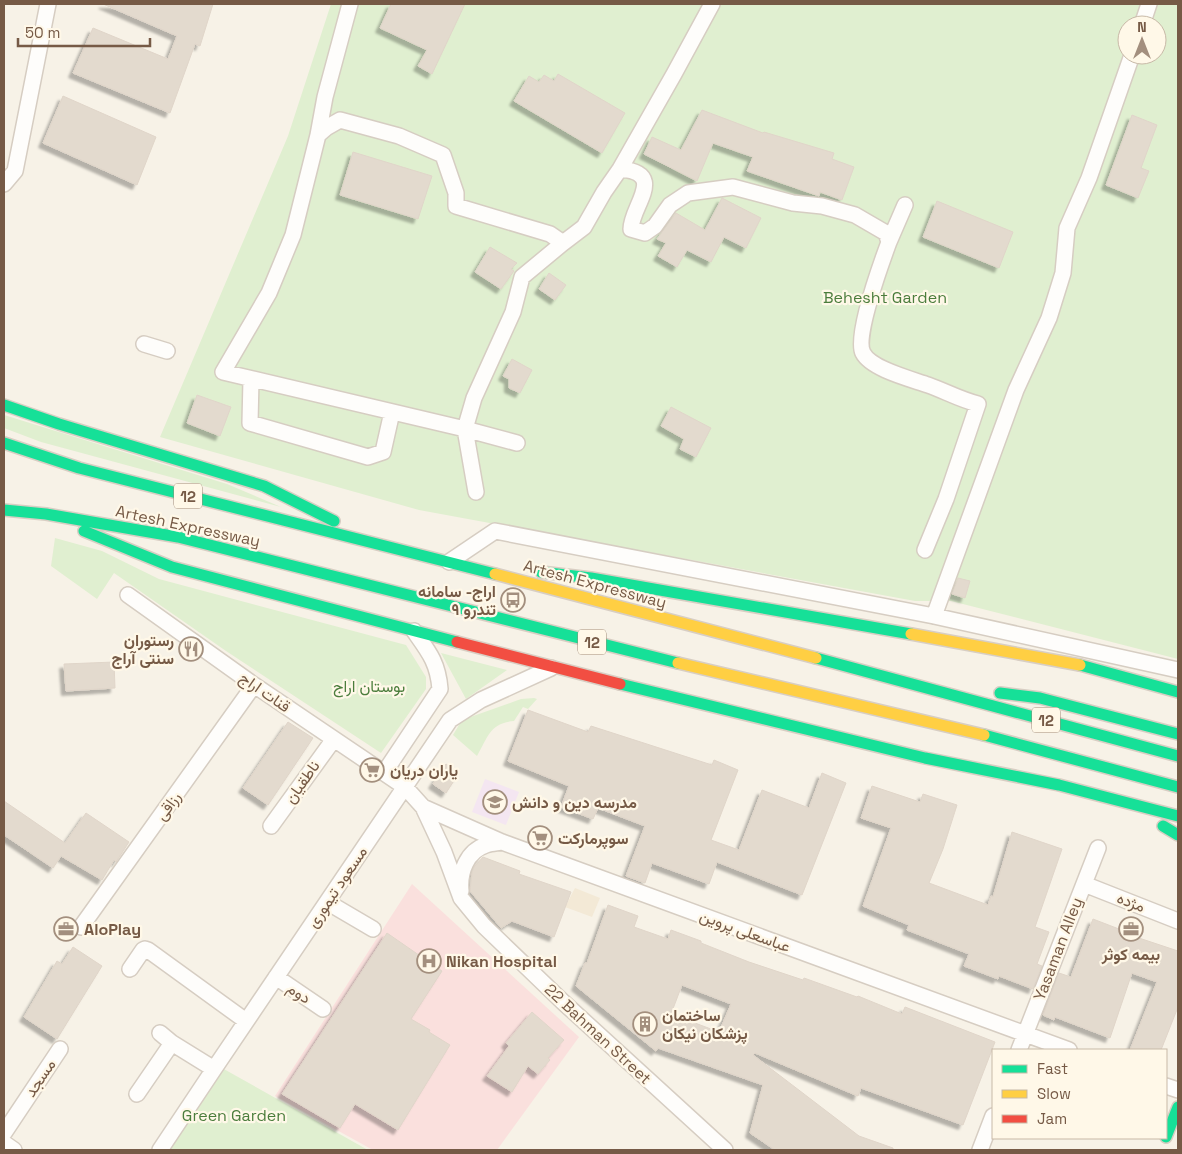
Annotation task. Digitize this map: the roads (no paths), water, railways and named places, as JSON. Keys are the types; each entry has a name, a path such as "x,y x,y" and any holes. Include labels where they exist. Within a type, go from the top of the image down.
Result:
{"main road":[{"path":"4,405 59,424 264,486 375,543"},
{"name":"Artesh Expressway","path":"4,443 79,468 449,562 914,684 1178,756"},
{"name":"Artesh Expressway","path":"7,508 178,537 612,647 1024,745 1178,787"},
{"path":"46,514 172,567 660,694 925,758 1058,785 1178,816"},
{"path":"449,562 591,578 696,596 1068,663 1178,692"},
{"path":"595,653 612,647 626,660"},
{"path":"552,667 569,662"},
{"path":"646,680 660,694"},
{"path":"914,684 1040,698 1178,734"},
{"path":"925,758 1014,788"},
{"path":"1178,830 1158,824 1178,834"},
{"path":"1167,1134 1178,1107"}],"street":[{"path":"4,184 14,171 48,4"},
{"path":"350,4 325,97 318,135 293,235 269,293 223,372 517,443"},
{"path":"476,492 465,429 474,398 513,312 522,277 584,226 620,169 712,4"},
{"path":"934,616 1016,390 1049,318 1063,274 1067,228 1089,178 1129,65"},
{"path":"318,135 340,120 399,136 443,155 456,193 456,206 550,234 563,243"},
{"path":"620,169 633,170 644,183 644,194 631,220 631,229 645,233 654,226 670,205 688,193 713,188 732,187 793,203 822,206 855,215 886,233 889,242"},
{"path":"905,205 878,270 860,340 863,353 874,364 891,372 965,401 978,404 946,499 924,550"},
{"path":"144,344 167,351"},
{"path":"251,379 250,423 368,457 383,452 392,412"},
{"path":"449,562 495,531 934,616 1178,670"},
{"name":"قنات اراج","path":"128,594 254,685 405,787 423,807"},
{"path":"384,773 440,689 439,674 432,656 413,630"},
{"name":"مسعود تیموری","path":"160,1150 450,720 481,700 552,667"},
{"name":"رزاقی","path":"81,926 254,685"},
{"name":"ناطقیان","path":"270,826 334,739"},
{"name":"عباسعلی پروین","path":"423,807 502,842 1066,1049"},
{"name":"22 Bahman Street","path":"423,807 444,852 461,898 484,926 563,1002 725,1150"},
{"path":"461,898 462,872 467,860 475,851 487,844 502,842"},
{"name":"Yasaman Alley","path":"1019,1049 1098,848"},
{"name":"مژده","path":"1084,884 1178,921"},
{"path":"327,902 373,930"},
{"path":"130,969 143,950 148,950 246,1021"},
{"name":"دوم","path":"276,977 323,1009"},
{"path":"160,1033 172,1043 214,1069"},
{"path":"137,1094 172,1043"},
{"name":"مسجد","path":"4,1132 60,1049"},
{"path":"980,1150 992,1119"},
{"path":"4,1143 14,1150"}],"place":[{"name":"اراج- سامانه ۹ تندرو","path":"513,600"},
{"name":"رستوران سنتی آراج","path":"191,649"},
{"name":"یاران دریان","path":"372,770"},
{"name":"مدرسه دین و دانش","path":"495,802"},
{"name":"سوپرمارکت","path":"540,838"},
{"name":"AloPlay","path":"66,929"},
{"name":"بیمه کوثر","path":"1131,929"},
{"name":"Nikan Hospital","path":"429,961"},
{"name":"ساختمان پزشکان نیکان","path":"645,1024"}],"park label":[{"name":"Behesht Garden","path":"885,297"},
{"name":"بوستان اراج","path":"369,686"},
{"name":"Green Garden","path":"234,1115"}]}
